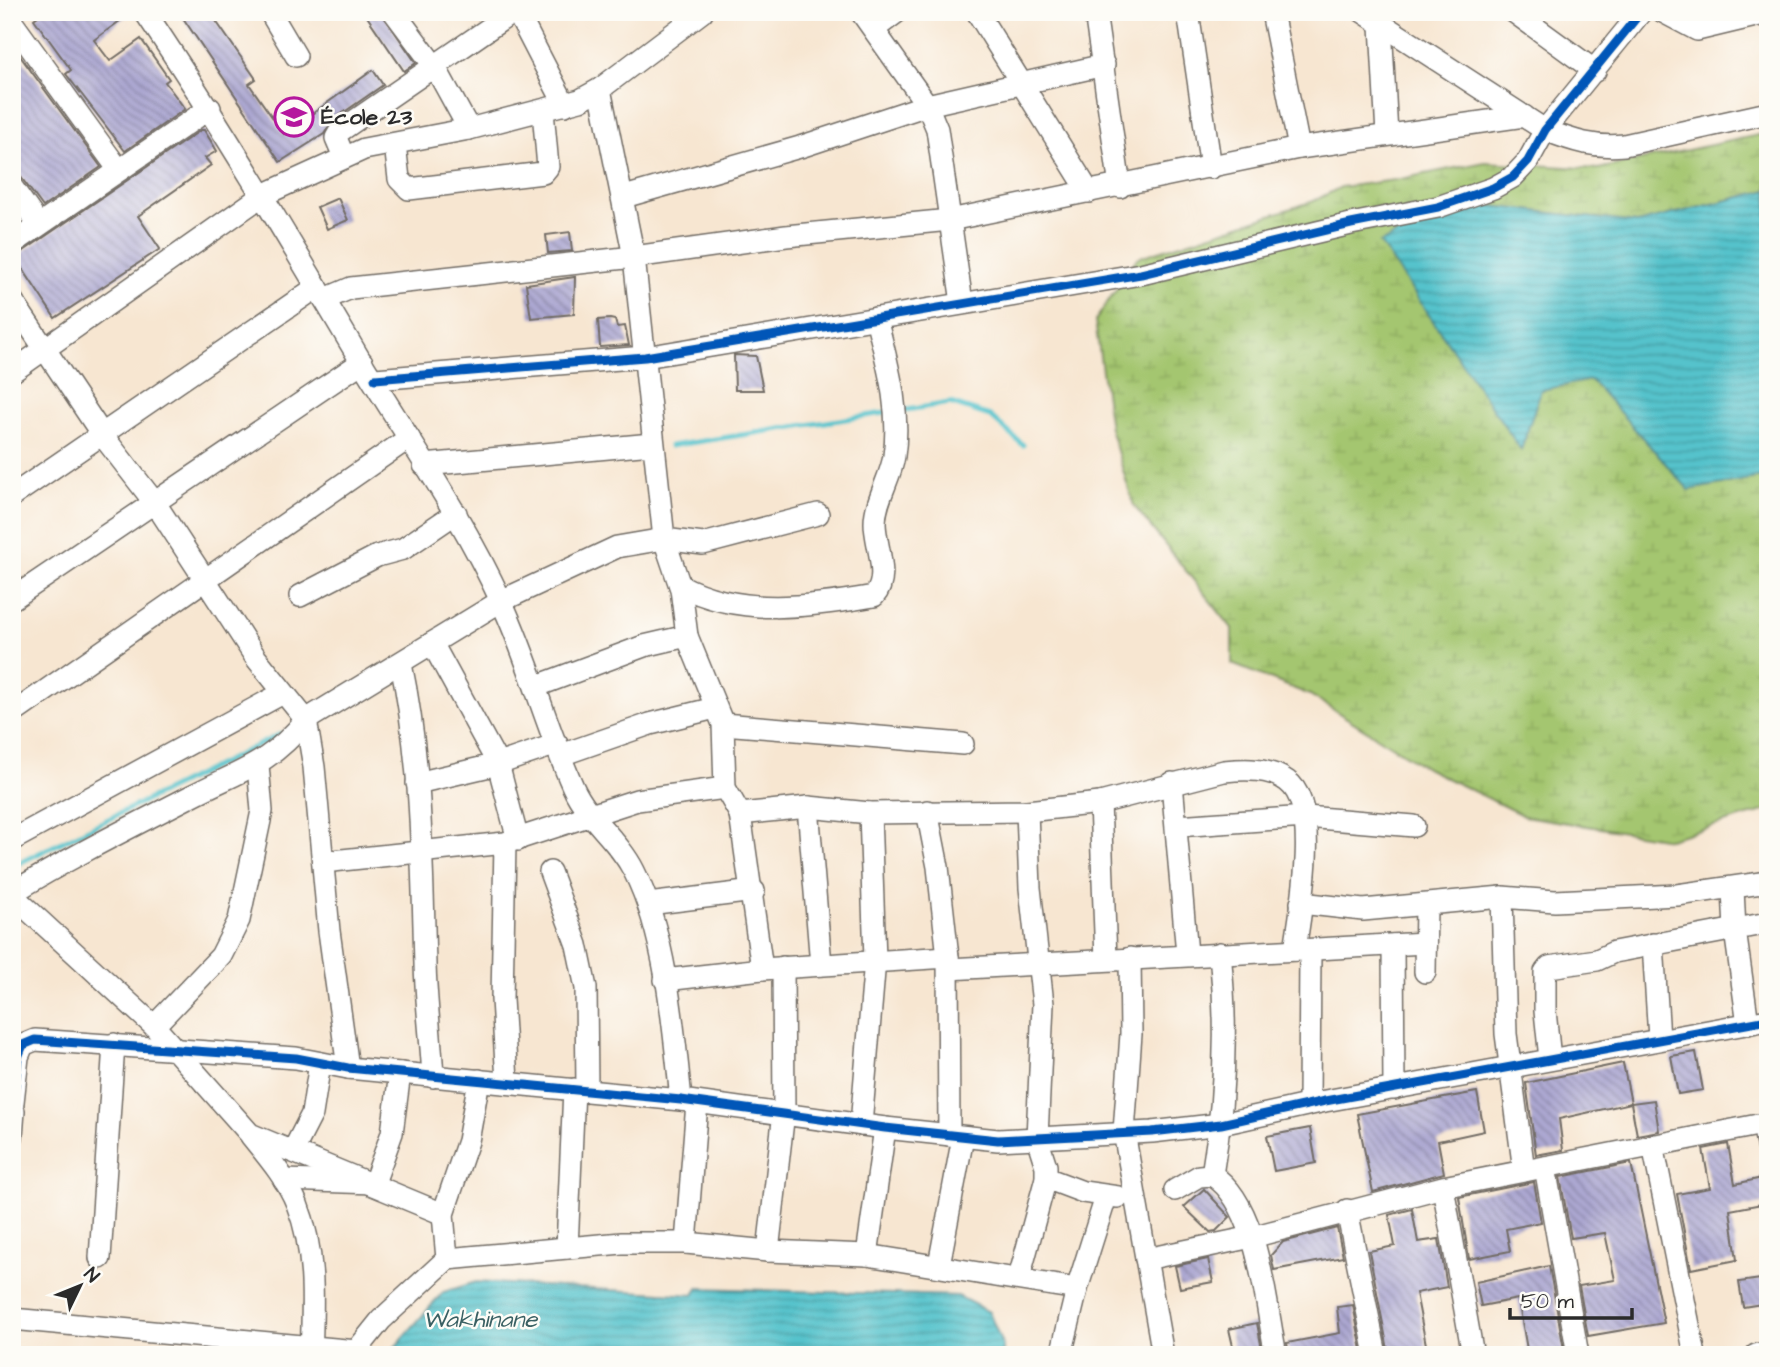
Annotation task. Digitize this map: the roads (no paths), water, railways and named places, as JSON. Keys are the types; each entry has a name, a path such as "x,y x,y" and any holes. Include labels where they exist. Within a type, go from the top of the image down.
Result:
{"street":[{"path":"145,12 210,108 424,465 456,513 501,601 537,686 559,750 588,816 627,858 648,904 689,1101 686,1243"},
{"path":"270,12 296,56"},
{"path":"394,12 435,67 469,129"},
{"path":"344,157 336,138 340,131 515,12 565,105"},
{"path":"897,12 868,20 927,106 937,129 961,303"},
{"path":"977,12 1089,192"},
{"path":"1095,12 1120,187"},
{"path":"1188,12 1211,168"},
{"path":"1272,12 1299,148"},
{"path":"1363,12 1545,130 1579,144 1602,147 1768,113"},
{"path":"1515,12 1595,71"},
{"path":"374,379 645,358 1141,274 1351,224 1438,207 1493,188 1513,177 1528,160 1545,130 1641,12"},
{"path":"1663,12 1697,30 1764,13"},
{"path":"12,372 263,195 344,157 565,105 600,89 695,14"},
{"path":"12,22 119,170"},
{"path":"1381,25 1387,135"},
{"path":"624,197 800,147 927,106 1104,65"},
{"path":"600,89 624,197 634,257 664,539 680,587 685,627 719,716 725,788 740,814 754,891 773,968 784,1112 768,1251"},
{"path":"12,244 210,108"},
{"path":"394,144 399,178 409,189 543,173 548,167 543,111"},
{"path":"12,496 321,293 634,257 786,236 950,220 1299,148 1524,116"},
{"path":"12,187 39,225"},
{"path":"12,300 103,436 155,503 204,581 282,692 306,720 314,767 348,1068"},
{"path":"680,587 697,595 723,601 801,608 874,596 879,591 881,576 875,521 894,456 895,412 876,318"},
{"path":"12,599 362,362"},
{"path":"12,714 409,438"},
{"path":"424,465 653,444"},
{"path":"300,596 377,556 403,549 456,513"},
{"path":"311,1350 313,1280 307,1237 296,1203 284,1180 250,1134 154,1026 12,894 64,861 258,765 285,747 306,720 501,601 617,547 664,539 703,544 818,514"},
{"path":"537,686 644,646 685,627"},
{"path":"432,643 498,764 512,841 502,999 507,1082"},
{"path":"401,664 414,735 424,853 425,965 433,1077"},
{"path":"12,840 282,692"},
{"path":"417,783 559,750 650,724 719,716 962,744"},
{"path":"154,1026 221,957 239,920 262,811 258,765"},
{"path":"740,814 808,807 870,813 1027,811 1101,803 1224,771 1262,771 1288,781 1306,817 1301,903 1309,1104"},
{"path":"1172,783 1187,954"},
{"path":"323,862 424,853 512,841 637,800 725,788"},
{"path":"1101,803 1106,959"},
{"path":"808,807 821,965"},
{"path":"927,811 938,867 948,963 956,1136 939,1265"},
{"path":"1019,1278 1046,1178 1046,1166 1037,1138 1043,1004 1037,962 1027,811"},
{"path":"861,1125 875,960 870,813"},
{"path":"1177,826 1306,817 1413,827"},
{"path":"550,872 577,945 586,988 567,1248"},
{"path":"1301,903 1363,910 1502,897 1555,901 1677,895 1768,882"},
{"path":"12,1137 18,1057 23,1045 35,1040 172,1048 433,1077 580,1089 998,1140 1221,1124 1309,1104 1758,1022 1735,930 1733,889"},
{"path":"648,904 754,891"},
{"path":"1502,897 1504,1009 1511,1066 1578,1355"},
{"path":"1425,972 1426,905"},
{"path":"1550,1059 1545,1011 1546,969 1554,965 1597,960 1614,952 1768,923"},
{"path":"665,980 875,960 1037,962 1425,943"},
{"path":"1653,944 1659,1038"},
{"path":"1393,946 1394,1089"},
{"path":"1212,1175 1221,1124 1226,1024 1220,953"},
{"path":"1130,958 1131,1024 1124,1132 1163,1355"},
{"path":"100,1258 114,1044"},
{"path":"293,1151 312,1114 320,1063"},
{"path":"374,1183 392,1133 400,1073"},
{"path":"447,1259 443,1214 468,1141 479,1080"},
{"path":"1146,1259 1252,1237 1347,1210 1444,1187 1765,1123 1768,1150"},
{"path":"867,1255 885,1128"},
{"path":"250,1134 374,1183 443,1214"},
{"path":"1653,1145 1695,1355"},
{"path":"1175,1190 1199,1176 1212,1175 1235,1196 1245,1213 1252,1237 1276,1355"},
{"path":"1046,1178 1083,1192 1106,1197 1134,1198"},
{"path":"284,1180 374,1183"},
{"path":"1444,1187 1473,1355"},
{"path":"1061,1355 1077,1289 1106,1197"},
{"path":"1347,1210 1376,1355"},
{"path":"12,1319 355,1353 381,1320 447,1259 622,1243 686,1243 768,1251 867,1255 1077,1289"},
{"path":"1756,1355 1768,1353"}],"water":[{"path":"1768,190 1768,476 1689,490 1591,380 1541,390 1521,450 1380,243 1458,202 1637,223"},
{"name":"Wakhinane","path":"476,1282 694,1295 698,1288 958,1296 989,1312 1003,1347 1003,1355 388,1355 443,1292"}],"waterway":[{"path":"900,411 950,403 990,416 1023,445"},
{"path":"670,446 891,412"},
{"path":"13,866 281,734"}],"place":[{"name":"École 23","path":"294,117"}]}
